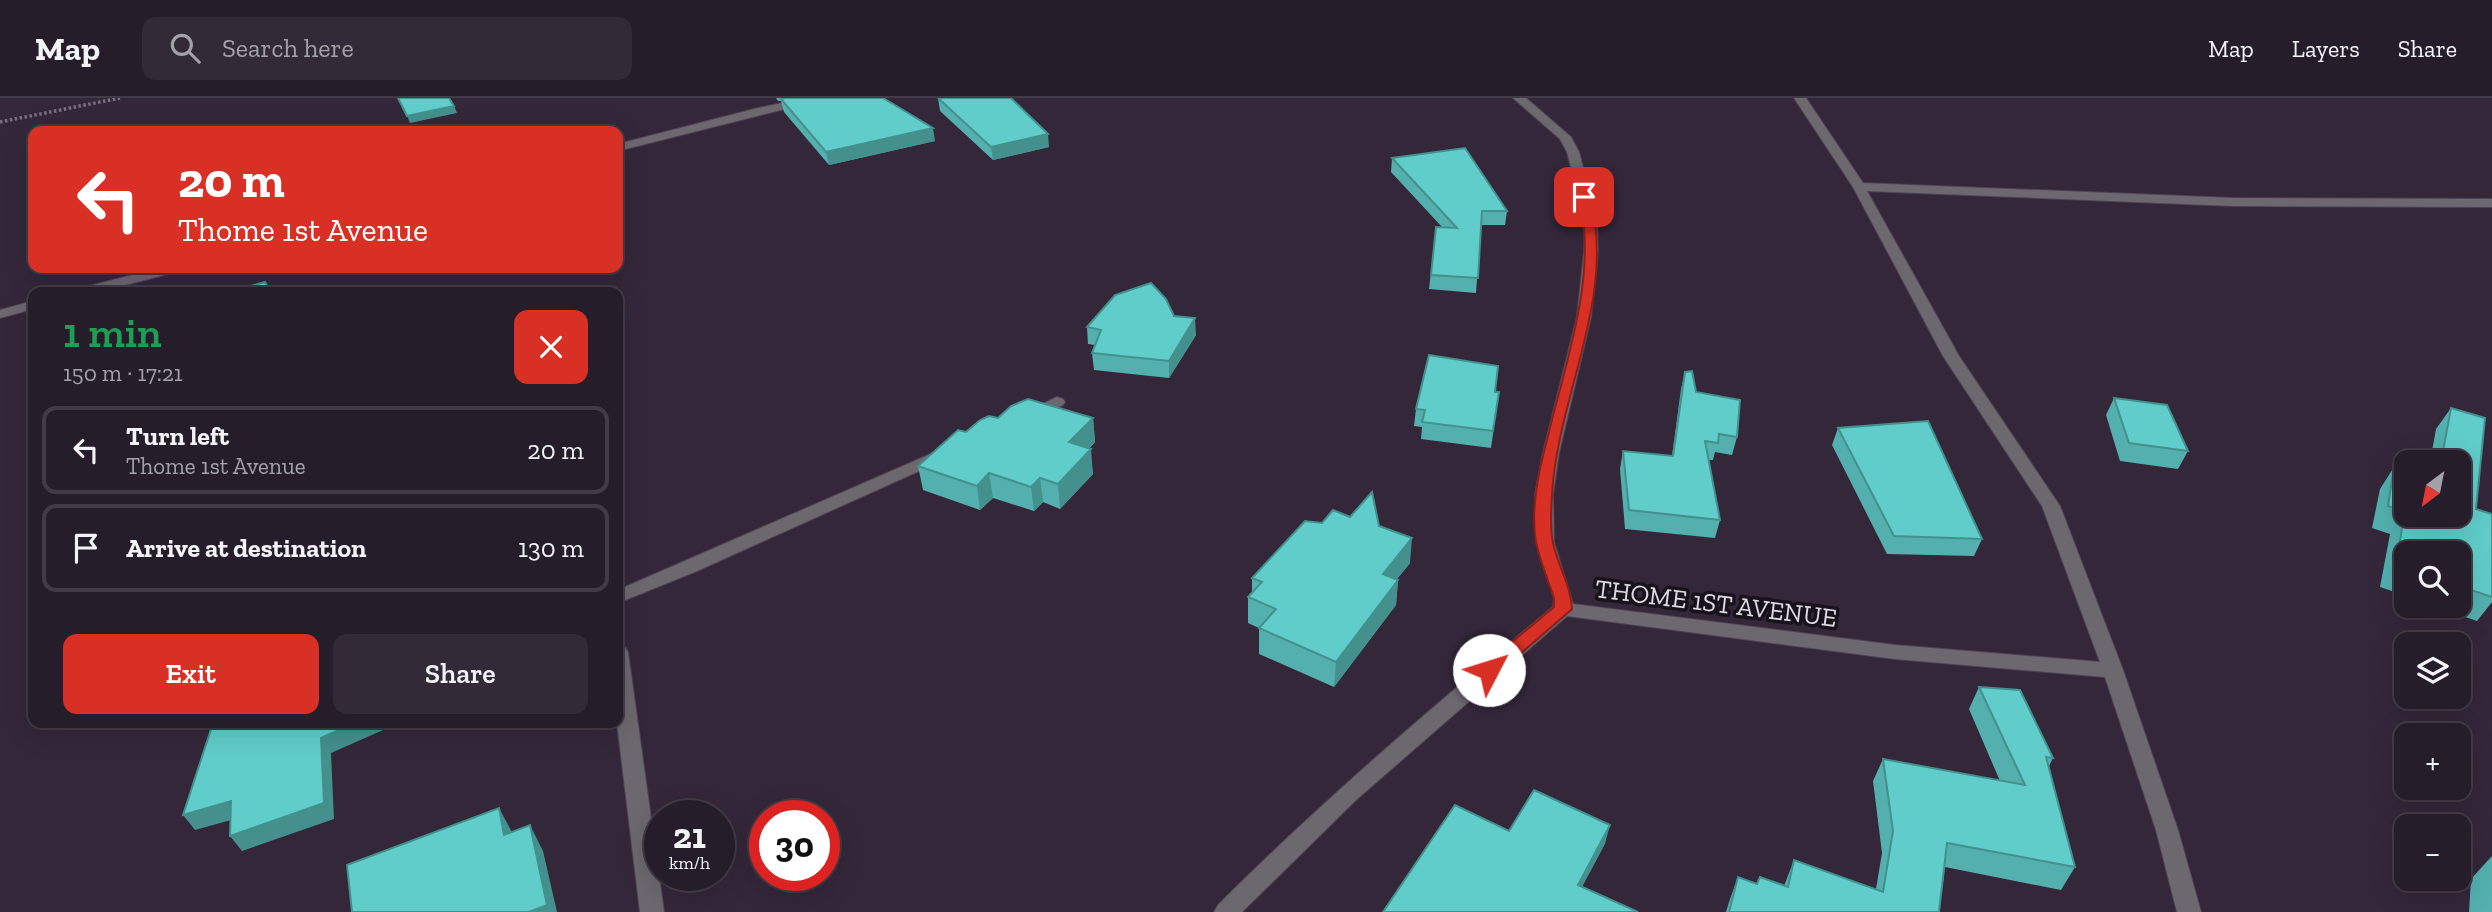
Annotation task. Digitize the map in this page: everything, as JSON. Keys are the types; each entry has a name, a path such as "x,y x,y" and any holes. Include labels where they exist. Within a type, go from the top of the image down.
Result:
{"street":[{"path":"623,147 758,111 823,98"},
{"name":"THOME 1ST AVENUE","path":"1519,98 1552,123 1573,152 1591,222 1591,252 1584,317 1551,453 1544,494 1545,542 1563,598 1563,609 1895,652 2113,670"},
{"path":"1800,98 1859,187 1951,356 2051,506 2113,670 2166,830 2189,912"},
{"path":"1859,187 2219,201 2492,203"},
{"path":"138,285 164,273"},
{"path":"0,314 28,306"},
{"path":"1007,424 1057,402"},
{"path":"623,595 690,568 957,447"},
{"path":"1226,912 1295,842 1452,701 1563,609"},
{"path":"623,690 652,912"}],"path":[{"path":"0,122 120,98"}],"building":[{"path":"398,98 449,98 454,106 407,116"},
{"path":"883,98 933,128 826,152 781,99"},
{"path":"938,98 1011,98 1048,134 991,147"},
{"path":"1465,148 1507,211 1482,211 1478,278 1431,275 1436,227 1457,228 1392,158"},
{"path":"265,282 268,287 246,287"},
{"path":"1151,283 1166,299 1174,316 1195,318 1169,361 1092,353 1101,330 1087,327 1115,295"},
{"path":"1429,355 1498,366 1495,392 1499,392 1493,431 1422,422 1425,410 1416,409"},
{"path":"1692,371 1696,392 1740,400 1737,437 1719,434 1718,443 1705,441 1720,520 1629,510 1623,451 1673,456 1685,372"},
{"path":"2114,398 2167,405 2188,451 2129,443"},
{"path":"1028,399 1093,418 1069,442 1091,449 1058,484 1040,478 1031,487 989,473 977,486 918,466 958,430 966,432 989,416 998,418 1011,406"},
{"path":"2451,408 2485,418 2476,509 2492,514 2492,597 2471,590 2471,541 2400,541 2402,527 2471,527 2471,450 2443,450"},
{"path":"1928,421 1982,539 1894,536 1838,428"},
{"path":"2394,467 2394,508 2388,506"},
{"path":"1372,492 1379,526 1412,538 1383,574 1398,580 1336,662 1259,628 1276,609 1248,597 1262,582 1252,578 1305,521 1322,523 1333,510 1350,517"},
{"path":"1979,687 2020,690 2053,758 2046,757 2075,867 1947,843 1939,912 1729,912 1738,877 1757,884 1760,877 1788,887 1794,860 1883,892 1893,831 1883,759 2025,785"},
{"path":"211,728 344,728 321,738 324,803 230,836 231,801 183,815"},
{"path":"1534,790 1610,825 1578,885 1638,912 1383,912 1455,805 1509,831"},
{"path":"499,808 504,835 530,825 547,905 529,912 352,912 347,865"}],"route":[{"path":"1489,670 1563,609 1563,598 1545,542 1544,494 1551,453 1564,409 1584,317 1591,252 1591,222 1584,197"}]}
